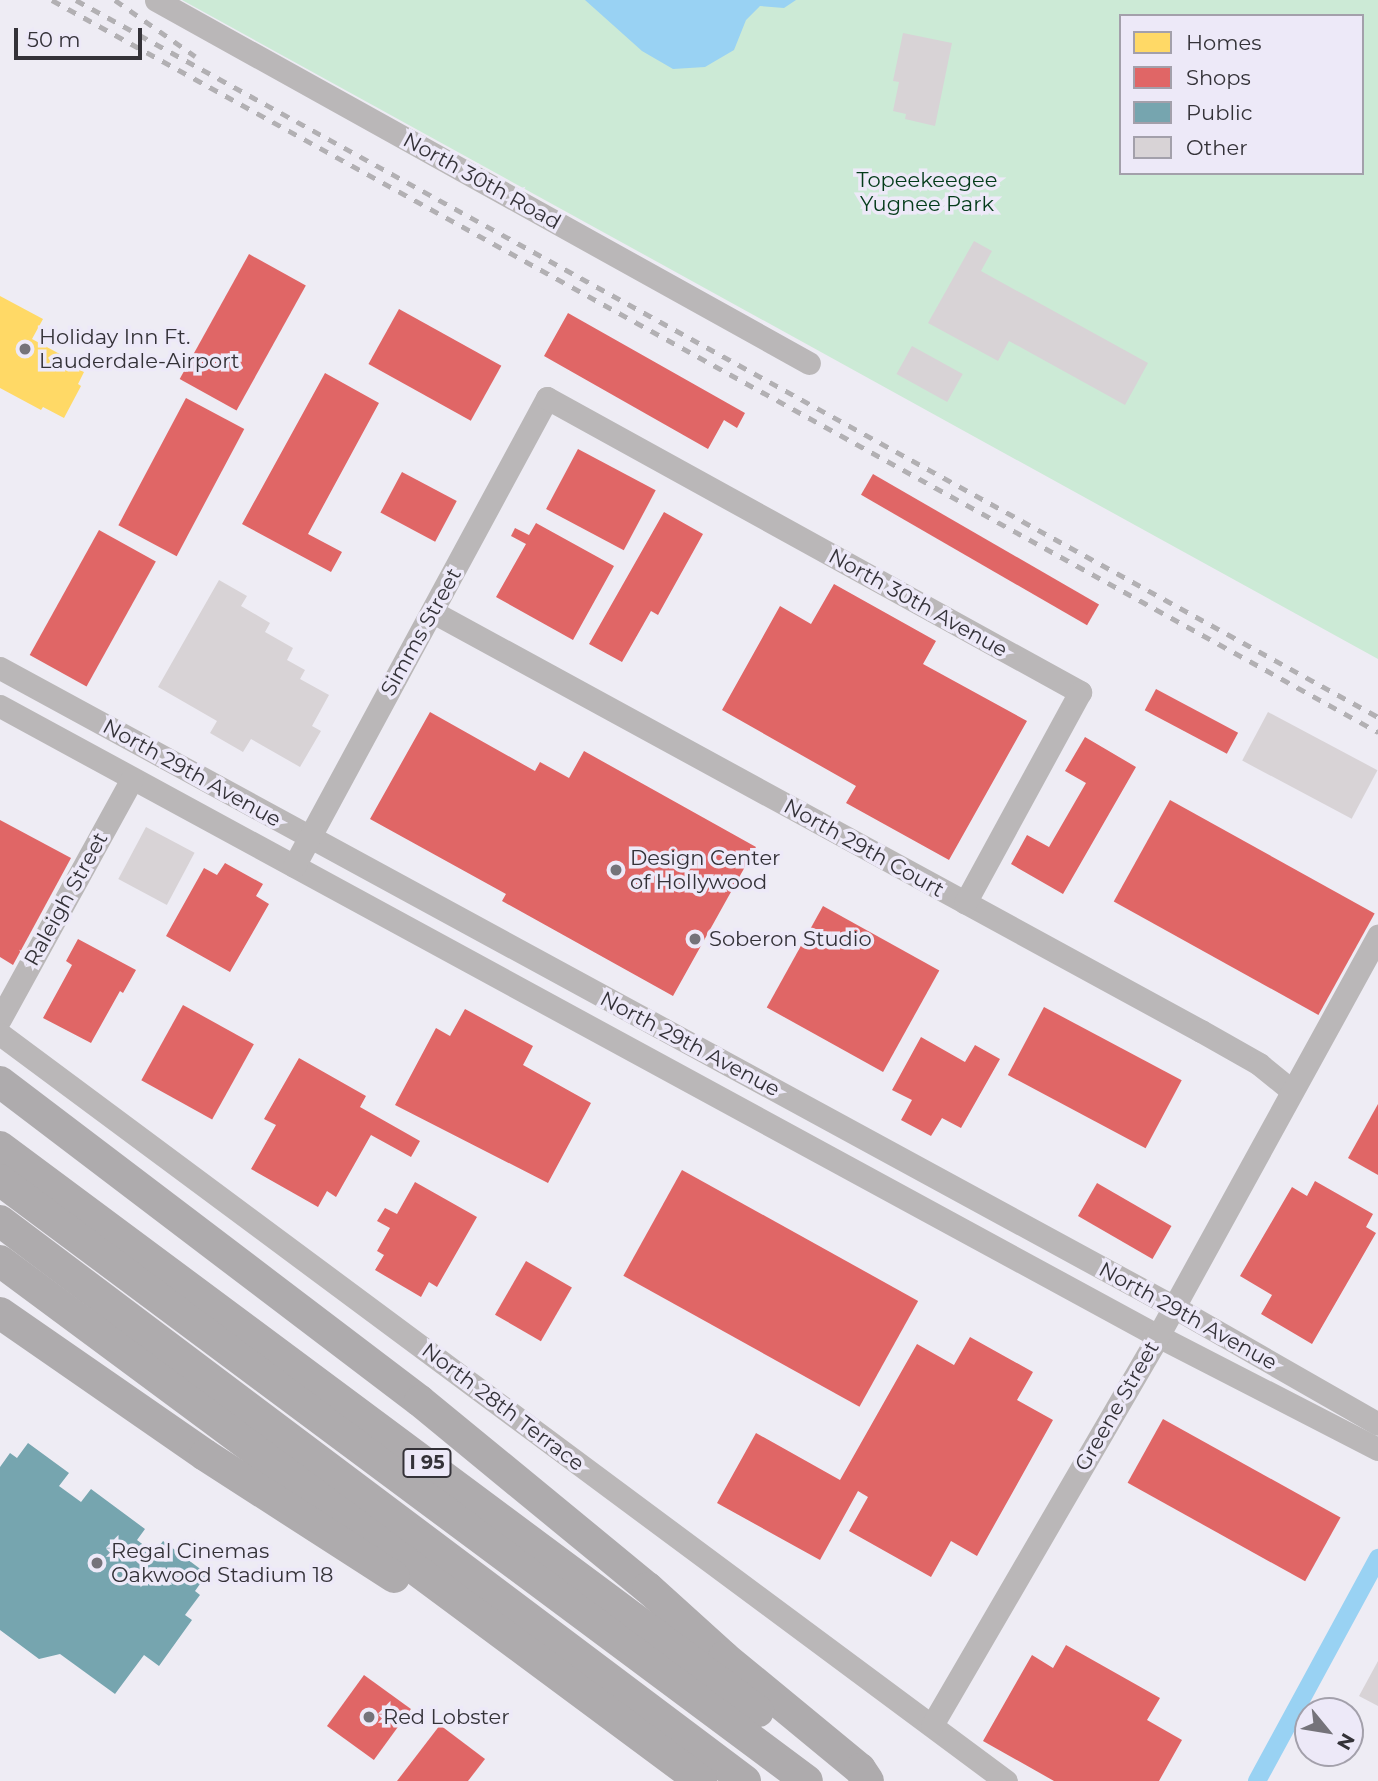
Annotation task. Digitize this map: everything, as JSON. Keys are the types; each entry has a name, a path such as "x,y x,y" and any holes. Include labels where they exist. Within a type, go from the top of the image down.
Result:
{"highway":[{"path":"0,1082 420,1401 648,1588 724,1657 860,1769 868,1781"},
{"name":"I 95","path":"0,1147 851,1781"},
{"path":"0,1180 807,1781"},
{"path":"0,1221 745,1781"},
{"path":"0,1261 701,1781"},
{"path":"0,1313 205,1455 655,1746"}],"street":[{"name":"North 30th Road","path":"156,0 809,363"},
{"name":"Simms Street","path":"294,866 547,398"},
{"name":"North 30th Avenue","path":"547,398 1080,692 965,903"},
{"name":"North 29th Court","path":"433,612 1259,1064 1291,1090"},
{"name":"North 29th Avenue","path":"0,668 1174,1307 1378,1424"},
{"name":"North 29th Avenue","path":"0,706 1158,1336 1378,1449"},
{"name":"Raleigh Street","path":"0,1019 132,779"},
{"name":"Greene Street","path":"932,1725 1158,1336 1378,936"},
{"name":"North 28th Terrace","path":"0,1034 1006,1781"}],"green space":[{"name":"Topeekeegee Yugnee Park","path":"182,0 1378,0 1378,659"}],"water":[{"path":"585,0 796,0 784,8 760,6 746,20 734,50 705,67 673,69 642,51"}],"building: Homes":[{"name":"Holiday Inn Ft. Lauderdale-Airport","path":"0,296 43,319 32,339 69,359 67,363 84,372 78,384 81,386 64,418 43,407 41,410 0,388"}],"building: Shops":[{"path":"249,254 306,286 237,411 180,379"},
{"path":"399,309 501,366 471,421 368,364"},
{"path":"568,313 745,413 737,428 724,420 708,449 544,356"},
{"path":"325,373 379,403 308,534 342,552 331,572 242,524"},
{"path":"186,398 244,429 177,556 118,525"},
{"path":"578,449 656,490 624,550 546,509"},
{"path":"402,472 457,501 435,542 380,513"},
{"path":"873,474 1099,604 1087,625 861,495"},
{"path":"664,512 703,534 658,615 651,611 622,662 589,644"},
{"path":"536,523 614,566 573,640 496,597 526,544 511,536 515,528 529,535"},
{"path":"99,530 156,562 87,687 30,655"},
{"path":"834,584 936,641 923,664 1027,721 949,860 846,803 856,786 722,710 780,606 811,624"},
{"path":"1156,689 1238,733 1227,754 1145,710"},
{"path":"430,712 535,771 540,762 569,778 584,751 756,847 673,996 502,901 506,894 370,819"},
{"path":"1085,737 1136,767 1063,894 1011,864 1027,835 1049,847 1086,783 1065,771"},
{"path":"1170,800 1375,913 1318,1015 1114,901"},
{"path":"0,820 71,858 13,965 0,957"},
{"path":"225,863 263,884 256,896 269,904 230,972 166,936 204,868 217,875"},
{"path":"823,906 939,970 883,1072 767,1007"},
{"path":"78,939 136,970 123,993 120,991 91,1043 43,1018 72,965 66,961"},
{"path":"183,1005 254,1044 212,1119 141,1080"},
{"path":"1044,1007 1182,1080 1146,1148 1008,1075"},
{"path":"465,1009 533,1046 523,1065 591,1103 548,1183 395,1105 436,1028 450,1036"},
{"path":"921,1037 965,1062 975,1045 1000,1059 961,1128 942,1118 931,1136 901,1120 912,1100 892,1090"},
{"path":"299,1058 366,1096 360,1107 420,1141 411,1157 371,1135 336,1197 327,1191 318,1207 251,1169 276,1125 264,1119"},
{"path":"1378,1104 1378,1175 1348,1158"},
{"path":"682,1170 918,1301 859,1407 623,1276"},
{"path":"1315,1181 1373,1214 1366,1227 1376,1233 1312,1344 1261,1314 1272,1295 1240,1276 1292,1187 1307,1196"},
{"path":"415,1182 477,1217 437,1287 429,1282 421,1297 375,1270 384,1255 377,1251 390,1228 377,1221 385,1208 397,1214"},
{"path":"1097,1183 1171,1226 1152,1259 1078,1216"},
{"path":"526,1261 572,1288 541,1341 495,1315"},
{"path":"970,1337 1033,1372 1017,1400 1053,1420 977,1556 951,1541 931,1577 849,1531 868,1497 858,1491 820,1560 717,1503 756,1433 840,1480 917,1344 954,1365"},
{"path":"1163,1419 1341,1517 1305,1581 1128,1483"},
{"path":"1066,1645 1160,1698 1147,1720 1182,1740 1159,1781 1054,1781 983,1741 1032,1655 1053,1668"},
{"name":"Red Lobster","path":"364,1675 411,1709 374,1760 327,1726"},
{"path":"440,1725 485,1759 468,1781 397,1781"}],"building: Public":[{"name":"Regal Cinemas Oakwood Stadium 18","path":"28,1443 69,1473 59,1486 81,1502 91,1489 145,1529 137,1540 154,1553 163,1541 207,1574 195,1591 200,1595 185,1615 192,1620 159,1666 144,1655 115,1694 60,1654 39,1659 0,1630 0,1467 10,1453 17,1458"}],"building: Other":[{"path":"903,33 952,43 935,126 905,119 906,114 893,111 899,82 893,81"},
{"path":"974,241 992,251 981,271 1148,363 1125,405 1009,341 998,361 928,323"},
{"path":"912,346 963,374 947,402 896,374"},
{"path":"219,580 247,596 241,606 270,623 265,632 293,648 287,660 305,670 300,679 329,695 312,726 321,731 300,767 251,739 243,752 210,733 217,721 158,687"},
{"path":"1268,712 1377,770 1352,819 1242,761"},
{"path":"146,827 195,853 167,905 118,879"},
{"path":"1378,1661 1378,1706 1359,1696"}],"waterway":[{"path":"1257,1781 1378,1558"}],"railway":[{"path":"52,0 1378,732"},
{"path":"76,0 1378,717"},
{"path":"115,0 195,56"}],"place":[{"name":"Holiday Inn Ft. Lauderdale-Airport","path":"25,349"},
{"name":"Design Center of Hollywood","path":"616,870"},
{"name":"Soberon Studio","path":"695,939"},
{"name":"Regal Cinemas Oakwood Stadium 18","path":"97,1563"},
{"name":"Red Lobster","path":"369,1717"}]}
